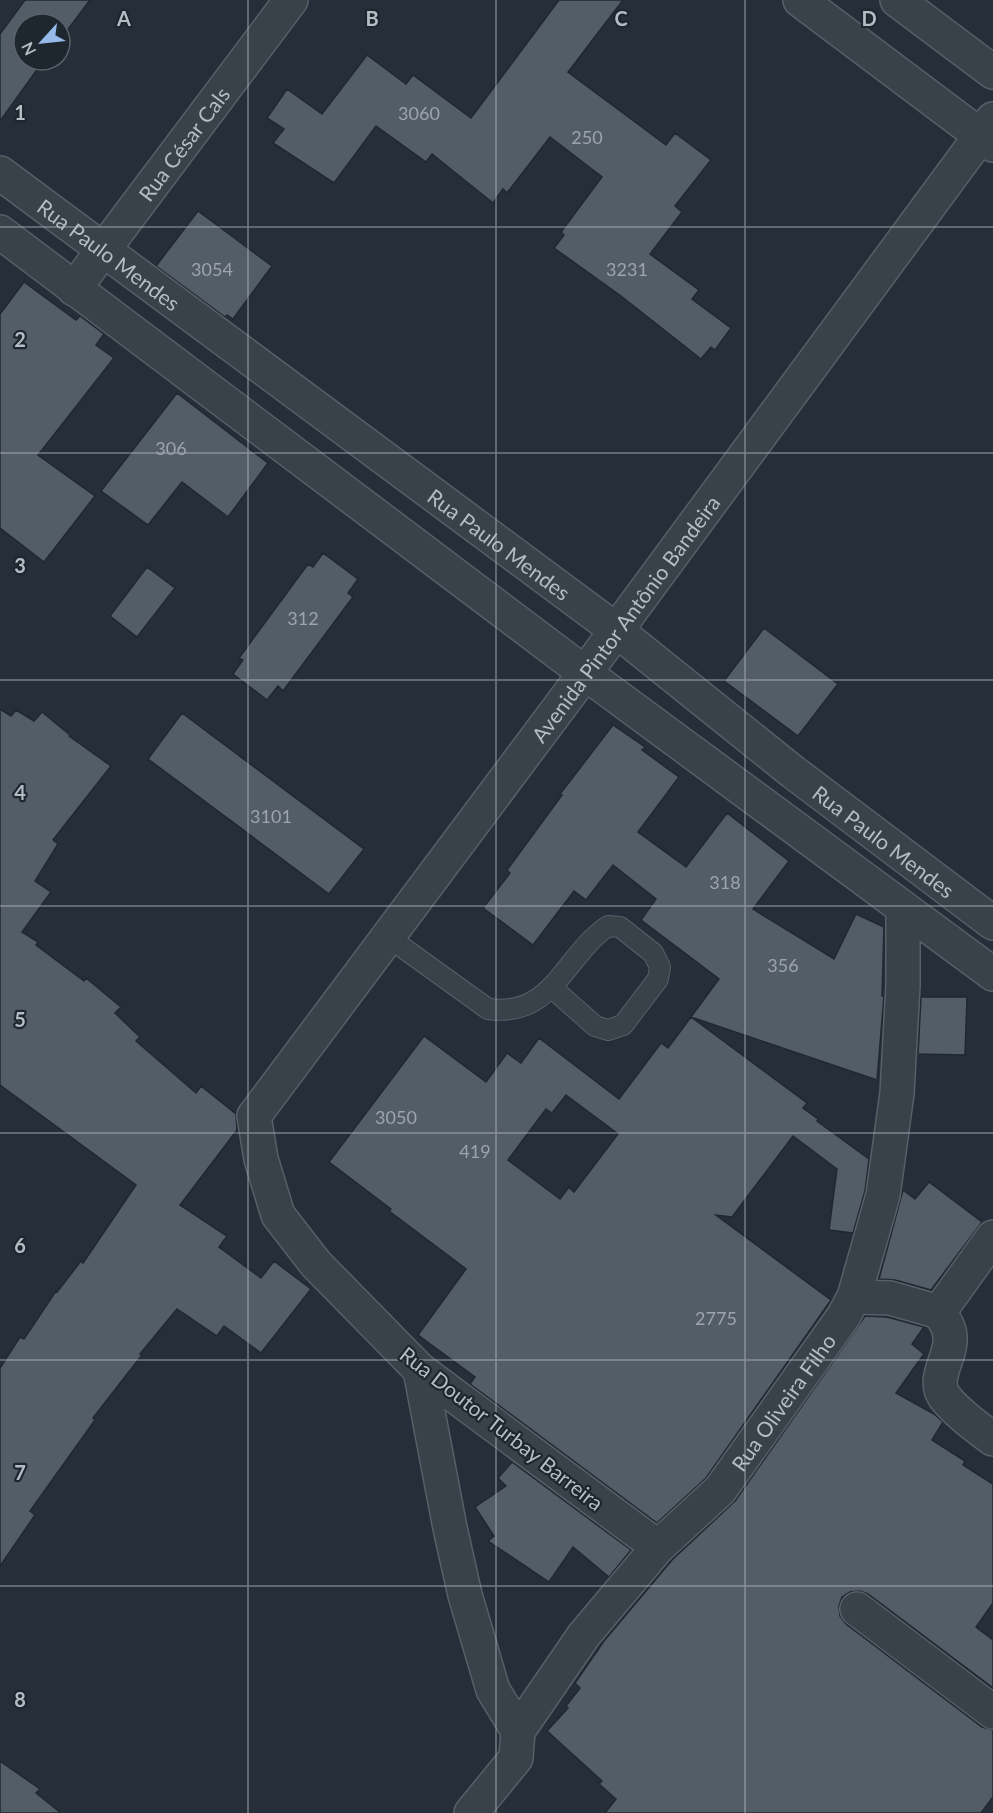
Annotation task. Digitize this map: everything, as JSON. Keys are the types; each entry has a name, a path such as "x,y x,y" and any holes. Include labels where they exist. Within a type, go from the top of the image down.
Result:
{"street":[{"name":"Rua César Cals","path":"74,289 291,0"},
{"path":"800,0 989,133"},
{"path":"897,0 993,72"},
{"name":"Avenida Pintor Antônio Bandeira","path":"254,1116 989,133"},
{"name":"Rua Paulo Mendes","path":"0,173 616,630 793,772 993,923"},
{"name":"Rua Paulo Mendes","path":"0,232 585,673 993,974"},
{"path":"766,806 793,772"},
{"name":"Rua Oliveira Filho","path":"471,1813 516,1758 518,1731 584,1635 658,1547 720,1490 837,1327 855,1297 883,1195 897,1093 903,985 903,908"},
{"name":"Rua Doutor Turbay Barreira","path":"254,1116 261,1160 279,1215 316,1264 420,1370 658,1547"},
{"path":"939,1312 993,1237"},
{"path":"855,1297 890,1298 939,1312 948,1326 950,1343 940,1380 943,1395 993,1439"},
{"path":"420,1370 465,1595 493,1690 518,1731"},
{"path":"857,1609 993,1712"}],"lane":[{"path":"388,937 488,1009 504,1011 526,1005 545,995 594,936 608,926 621,927 652,953 660,967 658,979 623,1025 608,1030 595,1026 552,988"}],"building":[{"path":"25,0 90,0 72,24 72,12 16,12"},
{"path":"559,0 623,0 568,72 666,145 675,133 711,160 675,206 682,212 650,254 699,290 692,299 731,328 715,350 711,347 701,359 621,296 554,248 564,235 561,232 602,177 550,137 507,193 503,189 493,203 432,154 426,162 376,126 334,183 273,143 284,129 267,118 287,89 322,114 367,55 406,84 413,75 471,118"},
{"path":"12,18 12,72 35,72 0,121 0,34"},
{"path":"198,211 272,266 233,319 227,315 225,317 156,266"},
{"path":"24,282 76,320 80,316 104,334 96,345 114,358 38,455 95,496 44,562 0,528 0,314"},
{"path":"177,393 268,463 228,517 182,482 148,525 101,491"},
{"path":"323,553 358,579 348,593 353,597 283,691 278,686 267,700 233,674 243,660 239,658 308,564 313,567"},
{"path":"147,567 175,588 137,637 110,616"},
{"path":"764,628 838,684 798,736 724,681"},
{"path":"0,709 11,716 16,710 34,721 42,712 69,736 111,766 53,840 58,844 35,881 51,892 22,932 38,942 36,945 84,981 86,978 121,1007 115,1013 140,1037 136,1041 196,1093 201,1086 236,1114 237,1130 180,1205 227,1236 219,1247 261,1278 274,1261 311,1289 261,1353 224,1326 217,1336 177,1309 140,1354 142,1355 93,1418 95,1420 30,1511 35,1515 0,1566 0,1368 20,1337 24,1339 56,1291 81,1261 83,1263 136,1185 0,1085"},
{"path":"182,713 364,849 329,894 148,759"},
{"path":"613,725 645,747 642,750 679,777 638,832 686,867 727,813 789,861 753,909 834,959 856,914 884,927 882,996 884,996 877,1080 691,1017 719,979 641,920 656,899 613,865 586,900 574,891 533,945 483,908 510,873 507,870 562,795 560,794"},
{"path":"921,997 967,997 965,1055 918,1054"},
{"path":"691,1017 807,1103 803,1108 818,1119 817,1121 869,1159 865,1191 853,1233 829,1230 837,1169 793,1136 732,1217 716,1215 831,1300 706,1478 657,1523 470,1384 475,1377 418,1335 466,1269 329,1162 424,1036 486,1082 507,1053 521,1063 539,1038 619,1099 661,1043 668,1048","holes":["566,1095 618,1134 574,1192 569,1187 560,1199 508,1160 546,1109 552,1113"]},
{"path":"929,1182 982,1222 931,1290 895,1280 879,1279 903,1190 915,1199"},
{"path":"865,1316 887,1317 924,1327 912,1344 924,1354 896,1393 934,1414 943,1422 932,1440 965,1461 963,1465 993,1484 993,1603 976,1627 993,1640 993,1688 868,1594 860,1591 850,1592 842,1597 839,1606 840,1616 846,1624 982,1727 993,1730 993,1797 981,1813 605,1813 616,1799 599,1784 602,1781 547,1731 568,1708 566,1706 580,1688 575,1683 604,1641 672,1560 735,1501"},
{"path":"512,1462 631,1550 609,1577 573,1547 549,1582 488,1541 494,1536 475,1507 506,1486 498,1478"},
{"path":"0,1761 40,1789 36,1793 61,1813 0,1813"}]}
